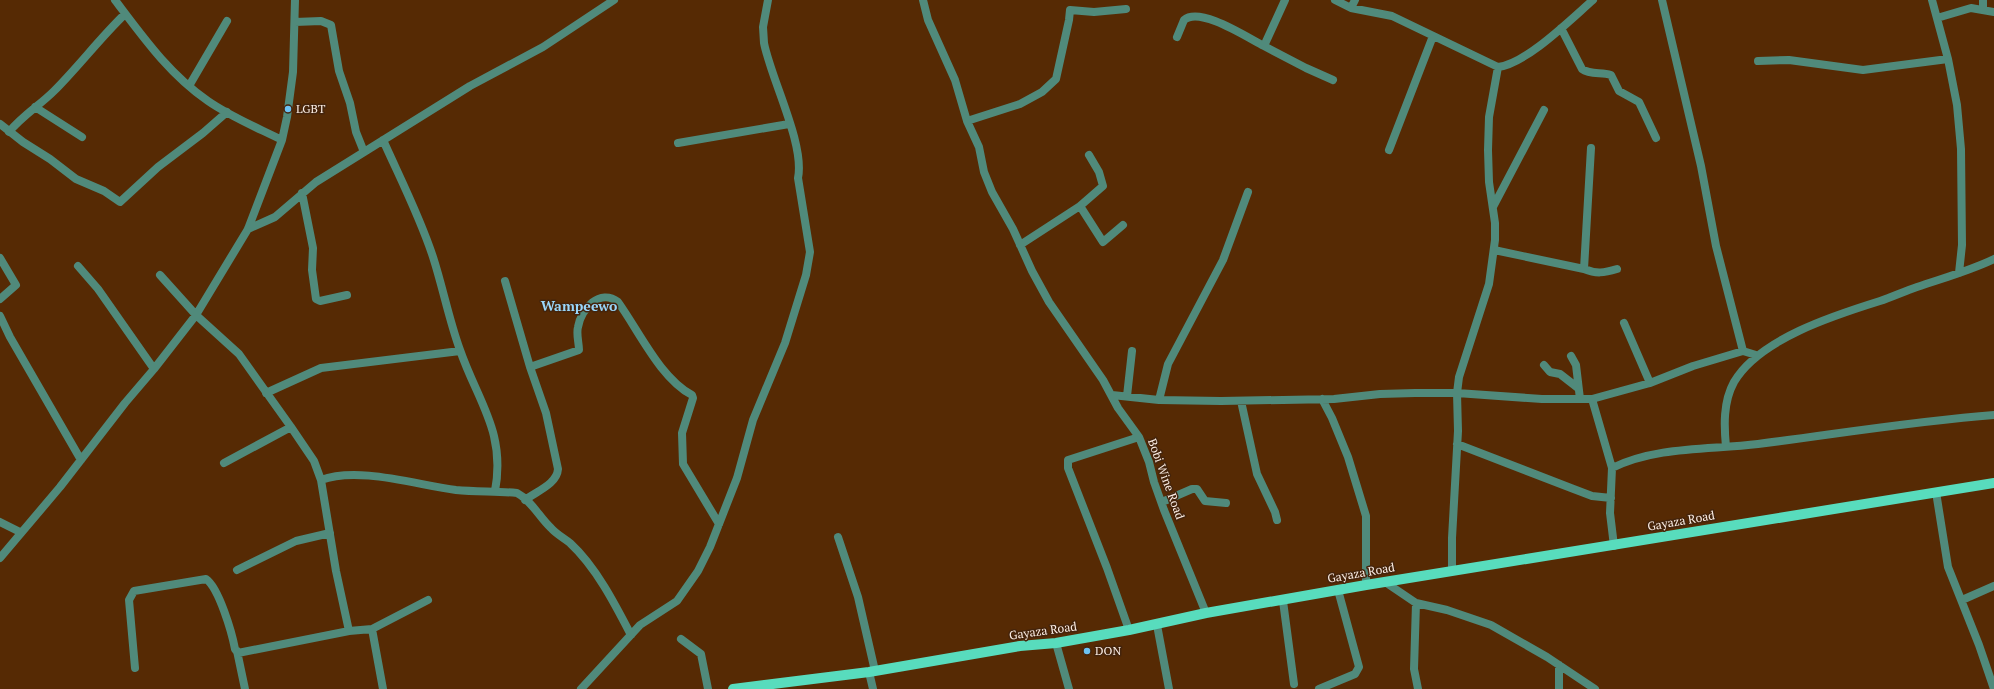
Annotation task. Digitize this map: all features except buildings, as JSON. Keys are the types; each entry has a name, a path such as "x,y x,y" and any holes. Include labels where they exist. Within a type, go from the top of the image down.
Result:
{"main road":[{"name":"Gayaza Road","path":"732,689 779,686 959,658 1020,646 1056,643 1157,625 1206,613 1283,601 1366,585 1614,546 1994,483"}],"street":[{"path":"115,0 155,54 189,86 209,102 282,140"},
{"path":"0,558 81,460 124,403 154,369 196,315 248,229 282,140 287,116 293,72 295,0"},
{"path":"248,229 275,217 316,182 470,86 543,47 614,0"},
{"path":"581,689 640,625 677,601 698,571 737,478 753,420 784,343 806,276 810,252 798,178 800,169 798,156 764,43 763,28 768,0"},
{"name":"Bobi Wine Road","path":"923,0 928,20 955,80 967,121 979,147 988,182 1049,302 1112,395 1118,408 1139,437 1150,462 1154,482 1206,613"},
{"path":"1264,46 1285,0"},
{"path":"1335,0 1392,16 1498,68 1505,67 1522,58 1561,28 1593,0"},
{"path":"1662,0 1701,166 1716,246 1743,351"},
{"path":"1932,0 1948,59 1957,105 1961,149 1962,245 1959,273"},
{"path":"1983,0 1983,10"},
{"path":"1937,18 1971,8 1994,12"},
{"path":"967,121 1020,104 1042,92 1056,79 1070,10 1094,12 1126,9"},
{"path":"9,132 17,123 59,86 105,34 125,14"},
{"path":"1177,37 1184,20 1196,16 1219,23 1306,68 1333,80"},
{"path":"189,86 227,21"},
{"path":"295,22 321,21 332,24 337,65 350,103 356,132 364,152"},
{"path":"1561,28 1582,70 1588,73 1601,72 1611,75 1619,91 1639,102 1656,138"},
{"path":"1389,150 1434,36"},
{"path":"1758,61 1789,60 1863,70 1948,59"},
{"path":"1452,571 1452,538 1457,444 1457,393 1459,377 1489,284 1494,250 1495,223 1492,208 1488,150 1489,117 1498,68"},
{"path":"35,107 82,137"},
{"path":"1492,208 1544,110"},
{"path":"0,124 9,132 50,159 76,180 104,192 120,202 148,175 203,133 227,112"},
{"path":"678,143 789,124"},
{"path":"383,140 429,246 460,351 493,430 497,449 498,465 495,491"},
{"path":"1584,269 1592,148"},
{"path":"1020,245 1080,206 1103,186 1098,172 1089,155"},
{"path":"1159,400 1168,364 1223,260 1248,192"},
{"path":"302,194 313,248 312,270 316,299 320,302 346,295"},
{"path":"1080,206 1103,242 1123,225"},
{"path":"1494,250 1584,269 1594,273 1605,273 1617,269"},
{"path":"0,258 16,285 0,299"},
{"path":"1726,447 1724,423 1728,398 1734,382 1756,355 1836,314 1959,273 1994,259"},
{"path":"78,266 98,289 154,369"},
{"path":"160,275 196,315 234,348 292,427 314,461 321,480 336,572 350,631"},
{"path":"505,282 530,367 546,413 558,469 557,477 552,482 525,500"},
{"path":"530,367 579,350 578,328 586,307 590,303 605,297 612,297 618,302 662,369 681,388 692,395 693,398 682,432 683,464 719,524"},
{"path":"0,316 10,337 81,460"},
{"path":"1624,323 1650,383"},
{"path":"266,393 320,368 460,351"},
{"path":"1127,396 1132,351"},
{"path":"1112,395 1159,400 1241,401 1322,399 1380,394 1457,393 1592,399 1650,383 1693,366 1743,351 1756,355"},
{"path":"1571,356 1576,365 1580,399"},
{"path":"1544,366 1550,372 1560,374 1578,388"},
{"path":"1322,399 1332,418 1348,456 1366,516 1366,585"},
{"path":"1592,399 1612,468 1610,513 1614,546"},
{"path":"1241,401 1257,474 1275,512 1277,520"},
{"path":"1612,468 1623,463 1658,453 1726,447 1883,426 1994,416"},
{"path":"224,463 292,427"},
{"path":"1129,630 1107,568 1068,468 1068,460 1139,437"},
{"path":"1457,444 1592,496 1611,498"},
{"path":"321,480 338,475 357,475 455,490 517,493 540,514 550,528 571,543 604,586 631,635"},
{"path":"1162,502 1192,489 1197,489 1205,501 1226,503"},
{"path":"1936,492 1945,556 1994,689"},
{"path":"0,522 20,532"},
{"path":"237,570 296,541 330,533"},
{"path":"838,537 858,597 872,672 873,689"},
{"path":"135,668 129,600 131,594 134,591 197,579 206,579 216,591 237,651 245,689"},
{"path":"1385,582 1416,603 1447,610 1491,625 1559,665 1596,689"},
{"path":"1962,600 1994,586"},
{"path":"1319,689 1354,674 1359,667 1338,590"},
{"path":"237,651 350,631 372,629 428,600"},
{"path":"1283,601 1294,684"},
{"path":"1416,603 1414,669 1418,689"},
{"path":"1157,625 1169,689"},
{"path":"372,629 383,689"},
{"path":"681,639 701,654 708,689"},
{"path":"1056,643 1069,689"},
{"path":"1559,665 1559,689"}],"place":[{"name":"LGBT","path":"288,109"},
{"name":"DON","path":"1087,651"}],"district":[{"name":"Wampeewo","path":"579,306"}]}
